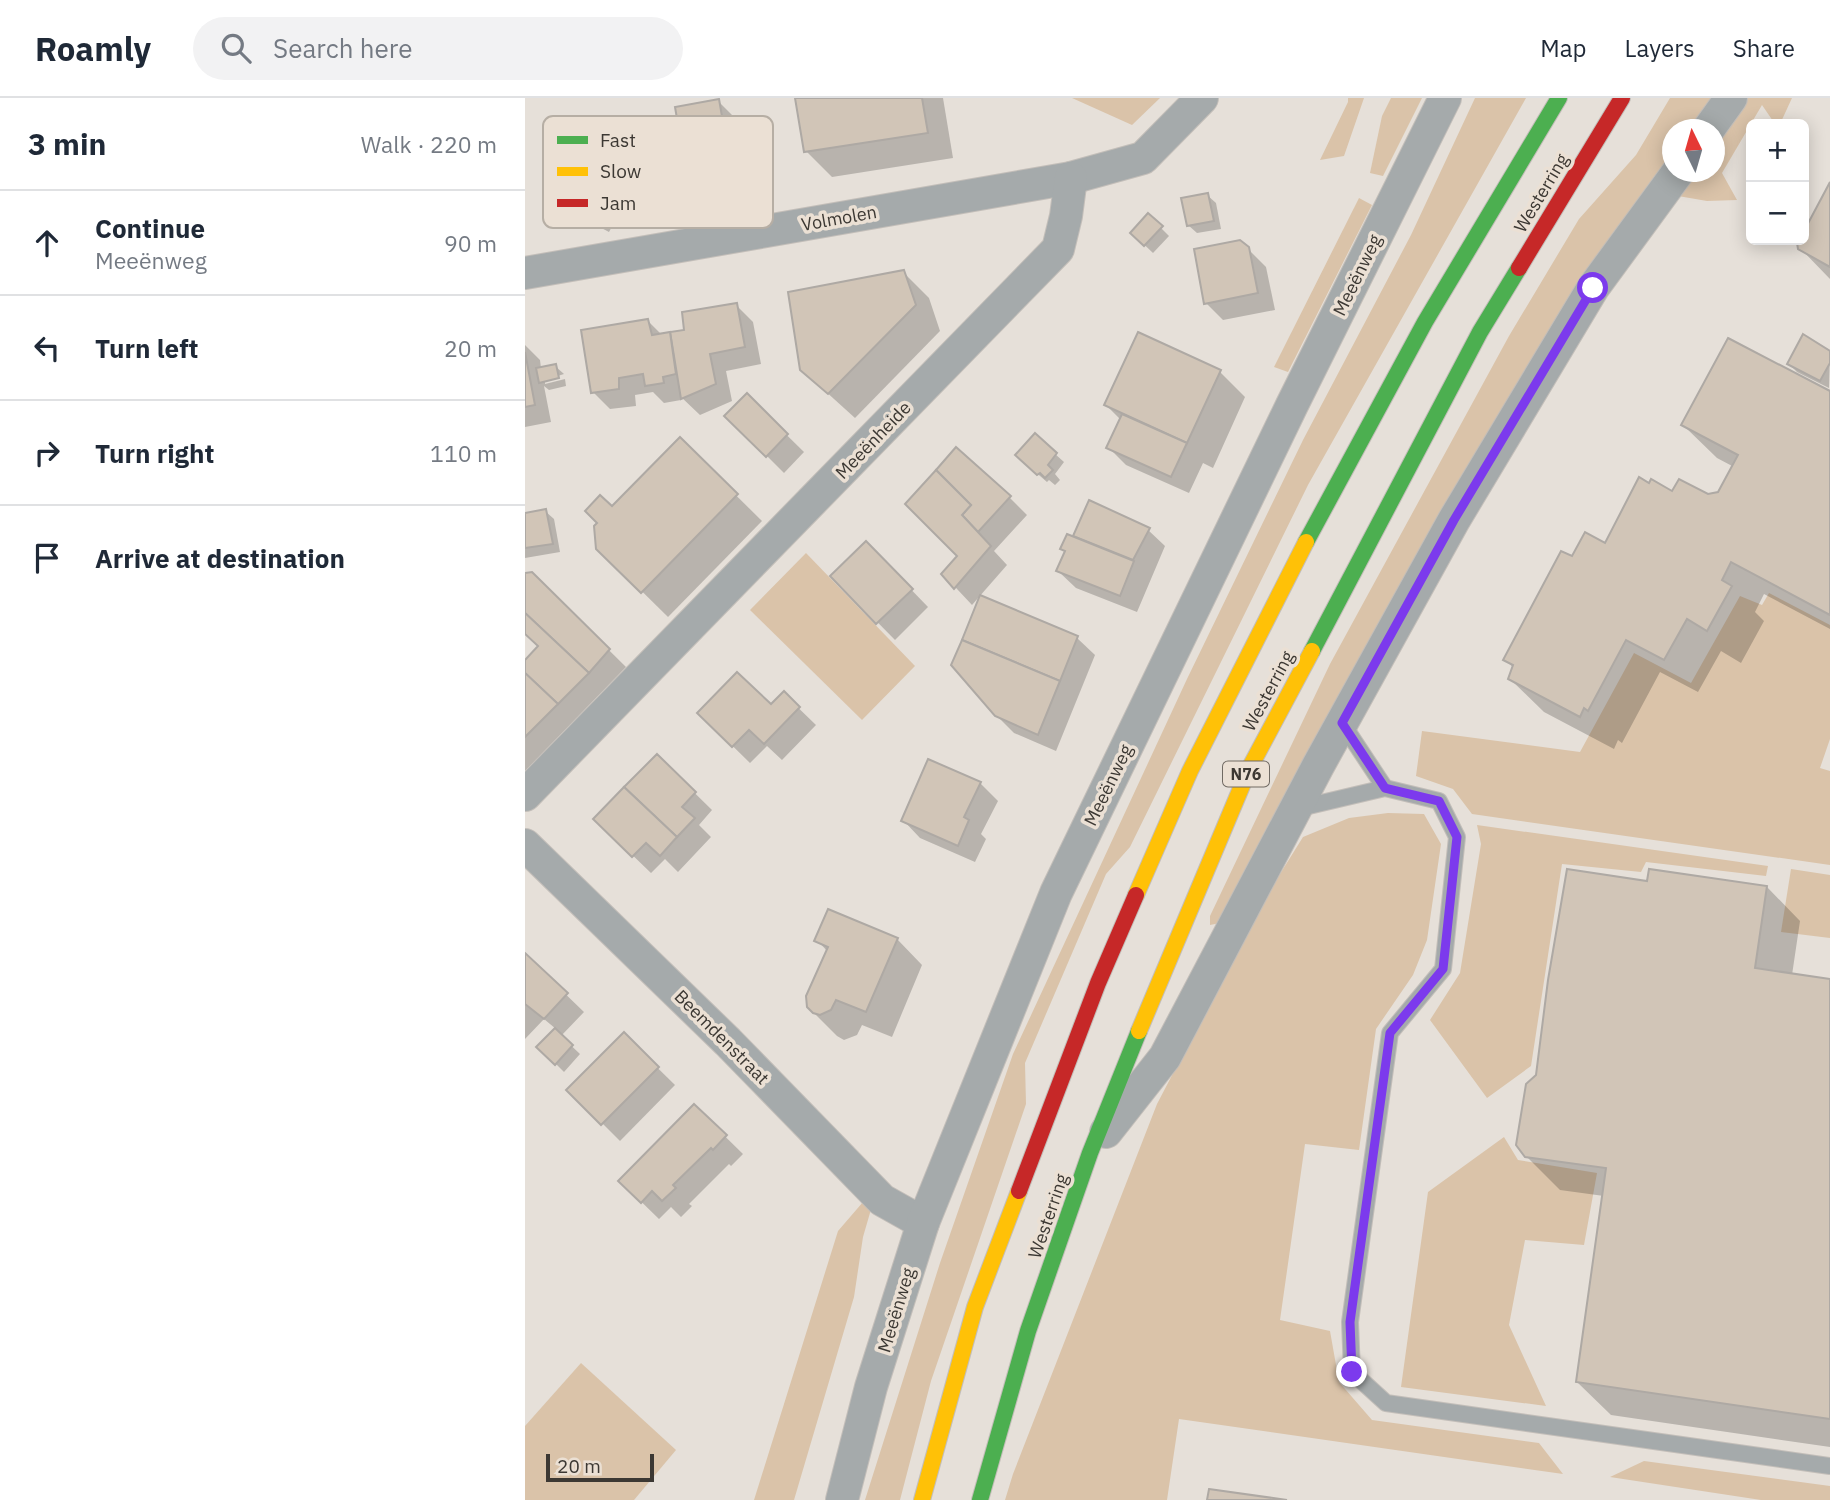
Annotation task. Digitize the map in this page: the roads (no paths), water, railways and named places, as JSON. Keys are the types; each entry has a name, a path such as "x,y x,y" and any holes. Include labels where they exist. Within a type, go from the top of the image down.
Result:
{"highway":[{"name":"Westerring","path":"922,1500 975,1307 1098,983 1190,771 1306,542 1419,334 1559,98"},
{"name":"Westerring","path":"980,1500 1028,1331 1090,1153 1178,934 1249,769 1480,332 1622,98"}],"street":[{"path":"1071,178 1143,158 1202,98"},
{"name":"Meeënweg","path":"842,1500 871,1387 923,1223 1056,893 1292,405 1445,98"},
{"path":"1716,119 1731,98"},
{"name":"Volmolen","path":"525,273 1071,178"},
{"name":"Meeënheide","path":"525,795 1058,249 1071,178"},
{"path":"1090,1153 1165,1057 1342,723 1454,520 1593,288 1671,182"},
{"name":"Beemdenstraat","path":"525,845 728,1042 883,1200 923,1223"}],"lane":[{"path":"1342,723 1385,788"},
{"path":"1296,809 1385,788 1439,801 1457,837 1443,969 1390,1033 1350,1322 1352,1372 1386,1403 1830,1466"}]}
